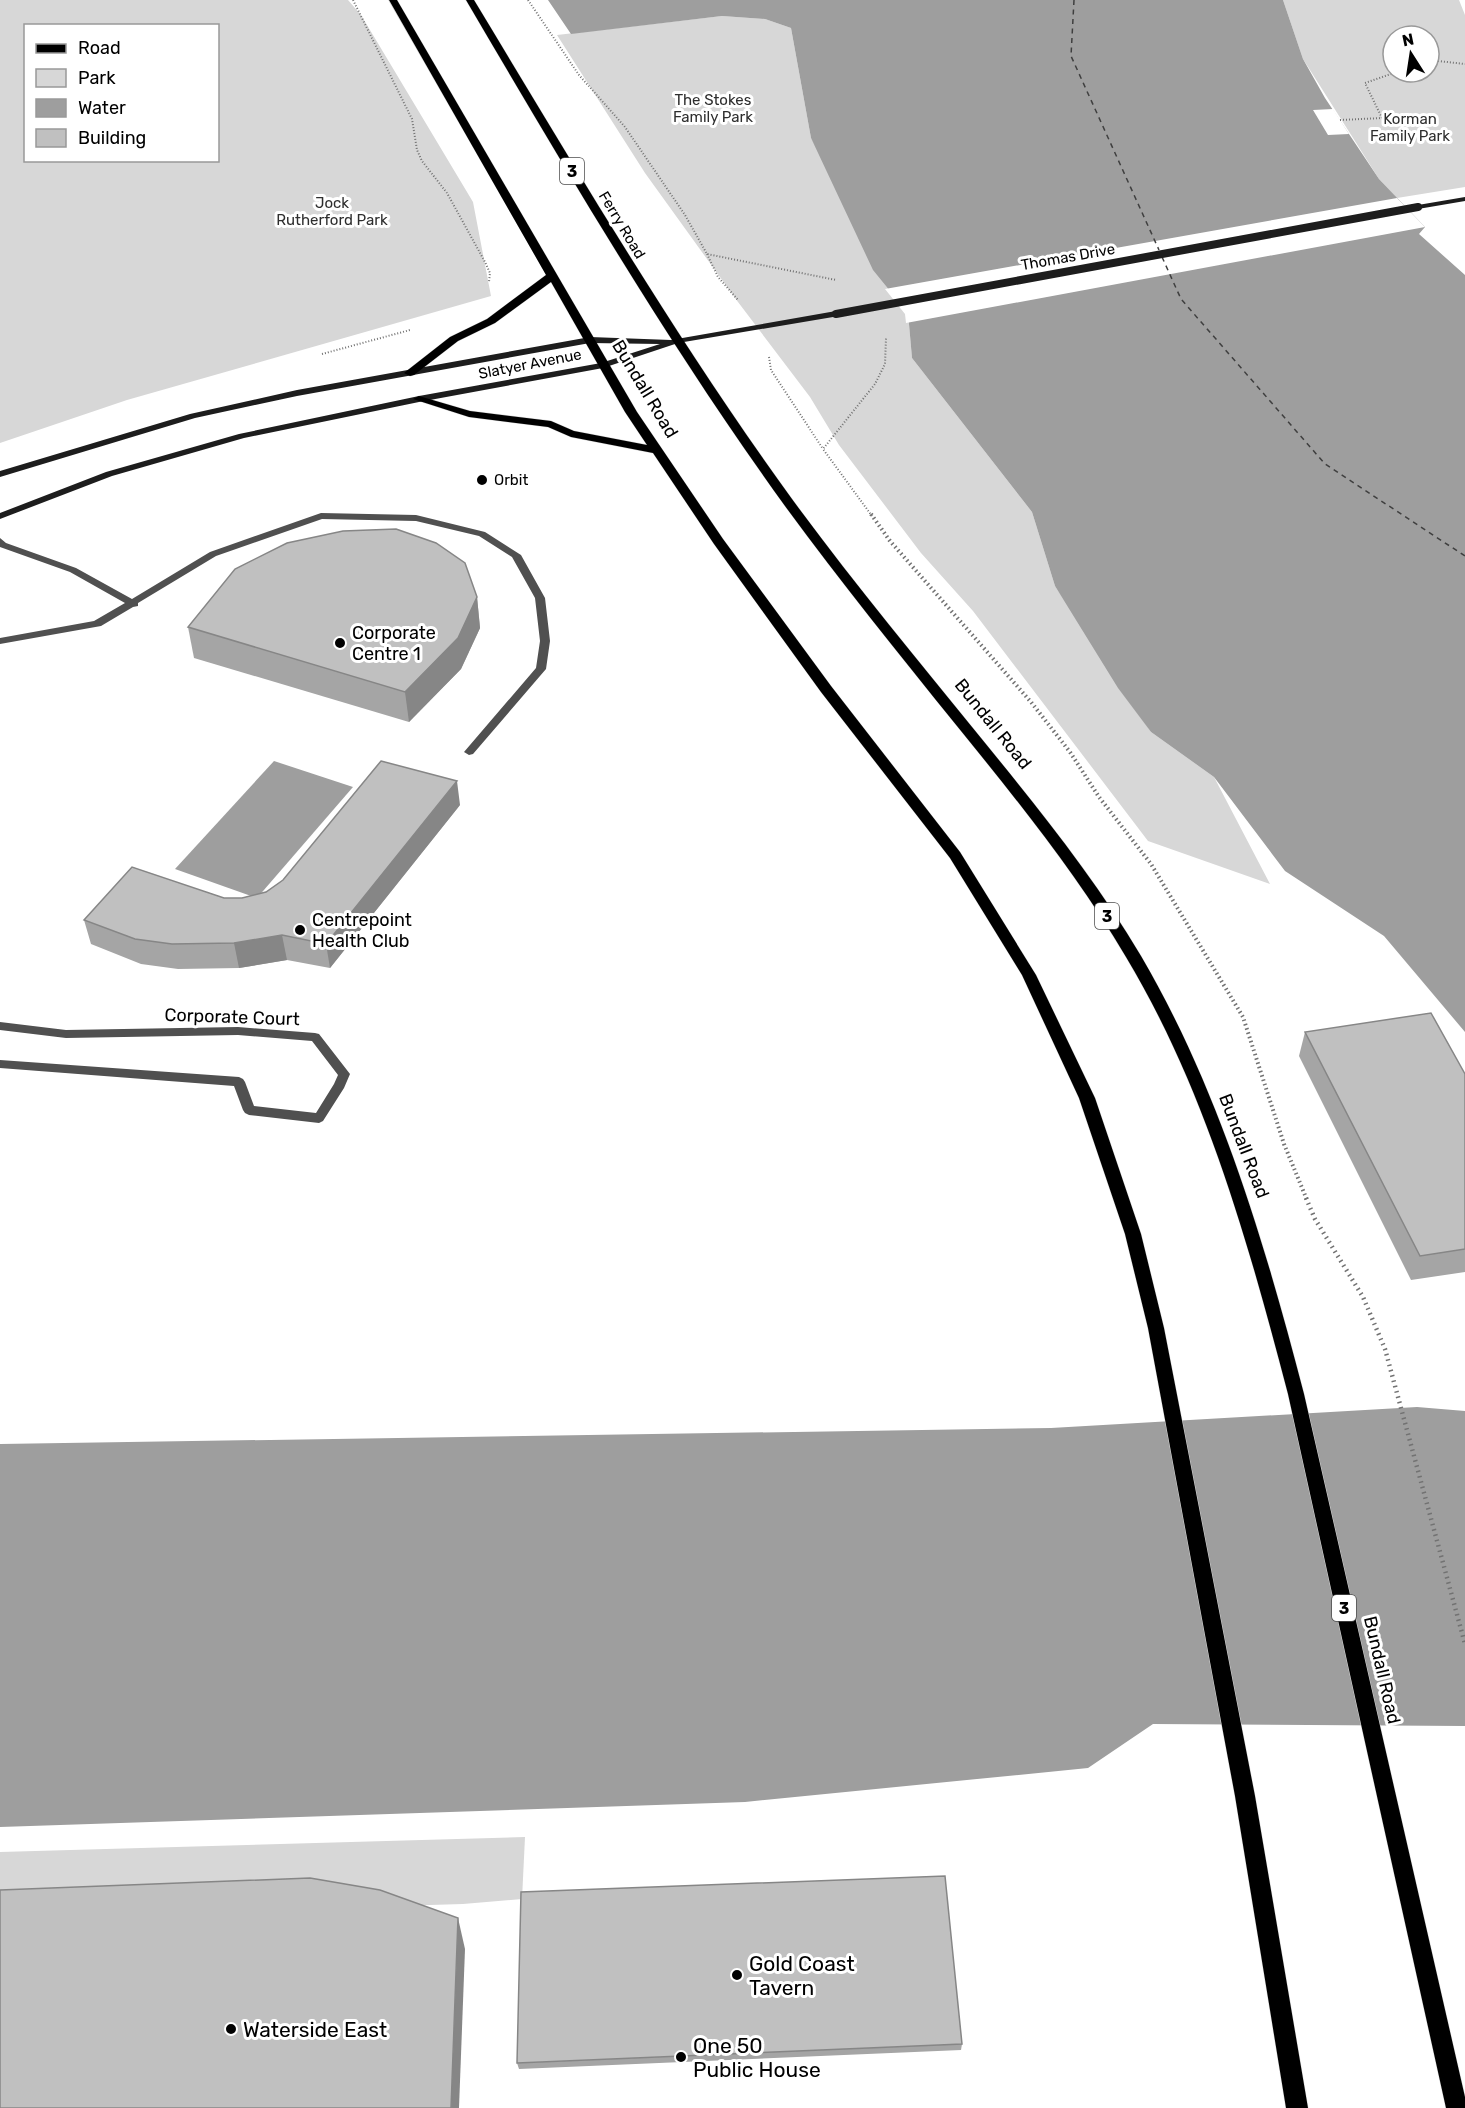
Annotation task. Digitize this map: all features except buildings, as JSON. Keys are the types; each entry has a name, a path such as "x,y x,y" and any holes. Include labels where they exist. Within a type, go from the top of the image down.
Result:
{"main road":[{"path":"393,0 590,340"},
{"name":"Ferry Road","path":"470,0 676,341"},
{"name":"Thomas Drive","path":"676,341 1465,199"},
{"path":"410,373 454,339 491,321 553,275"},
{"name":"Slatyer Avenue","path":"0,474 193,416 297,393 590,340 676,341"},
{"name":"Bundall Road","path":"590,340 656,450 718,541 826,689 955,855 1029,975 1087,1098 1133,1234 1156,1328 1245,1796 1298,2108"},
{"name":"Slatyer Avenue","path":"0,516 99,478 186,451 419,399 603,365 676,341"},
{"name":"Bundall Road","path":"676,341 792,506 1028,803 1108,919 1153,991 1199,1090 1236,1185 1271,1298 1296,1394 1457,2108"},
{"path":"419,399 469,414 551,424 571,434 656,450"}],"street":[{"path":"0,641 97,624 134,604 213,554 321,516 416,518 482,534 516,555 540,598 545,641 541,669 469,752"},
{"path":"0,541 3,545 73,570 134,604"},
{"name":"Corporate Court","path":"0,1026 66,1034 238,1031 315,1037 344,1074 340,1085 319,1118 249,1110 239,1082 0,1064"}],"path":[{"path":"353,0 412,119 417,150 422,161 447,193 485,262 490,273 486,291"},
{"path":"528,0 597,98 625,127 684,215 718,277 737,299"},
{"path":"1441,61 1465,64"},
{"path":"1340,120 1382,118 1365,83 1381,77"},
{"path":"707,254 814,274 840,282"},
{"path":"318,355 410,330"},
{"path":"823,449 875,384 885,364 886,335"},
{"path":"773,352 768,359 771,370 823,449 890,541 1031,702 1070,752 1099,797 1151,864 1243,1017 1284,1144 1315,1219 1363,1297 1385,1349 1465,1644"}],"green space":[{"name":"Jock Rutherford Park","path":"0,0 348,0 361,15 473,202 491,296 127,400 0,443"},
{"name":"Korman Family Park","path":"1283,0 1459,0 1465,15 1465,187 1397,198 1379,179 1303,59"},
{"name":"The Stokes Family Park","path":"722,16 765,19 791,28 811,138 908,313 912,358 1032,512 1055,586 1151,732 1214,777 1270,884 1148,841 973,611 921,553 839,445 810,397 645,173 557,35"},
{"path":"525,1837 522,1899 463,1904 0,1918 0,1852"}],"water":[{"path":"548,0 1283,0 1303,59 1325,98 1379,179 1425,227 1419,234 1465,275 1465,1032 1384,936 1285,871 1214,777 1151,732 1118,688 1055,586 1032,512 912,358 908,313 873,270 811,138 791,28 765,19 722,16 571,34"},
{"path":"274,761 353,787 257,898 175,869"},
{"path":"1417,1407 1465,1411 1465,1726 1153,1724 1088,1768 745,1802 0,1827 0,1444 1051,1428"}],"pier":[{"path":"1333,109 1349,134 1328,135 1313,110"},
{"path":"1397,198 1425,227 906,323 905,314 885,289"}],"ferry route":[{"path":"1074,0 1071,56 1159,250"},
{"path":"1162,257 1181,299 1325,464 1465,556"}],"place":[{"name":"Orbit","path":"482,480"},
{"name":"Corporate Centre 1","path":"340,643"},
{"name":"Centrepoint Health Club","path":"300,930"},
{"name":"Gold Coast Tavern","path":"737,1975"},
{"name":"Waterside East","path":"231,2029"},
{"name":"One 50 Public House","path":"681,2057"}]}
